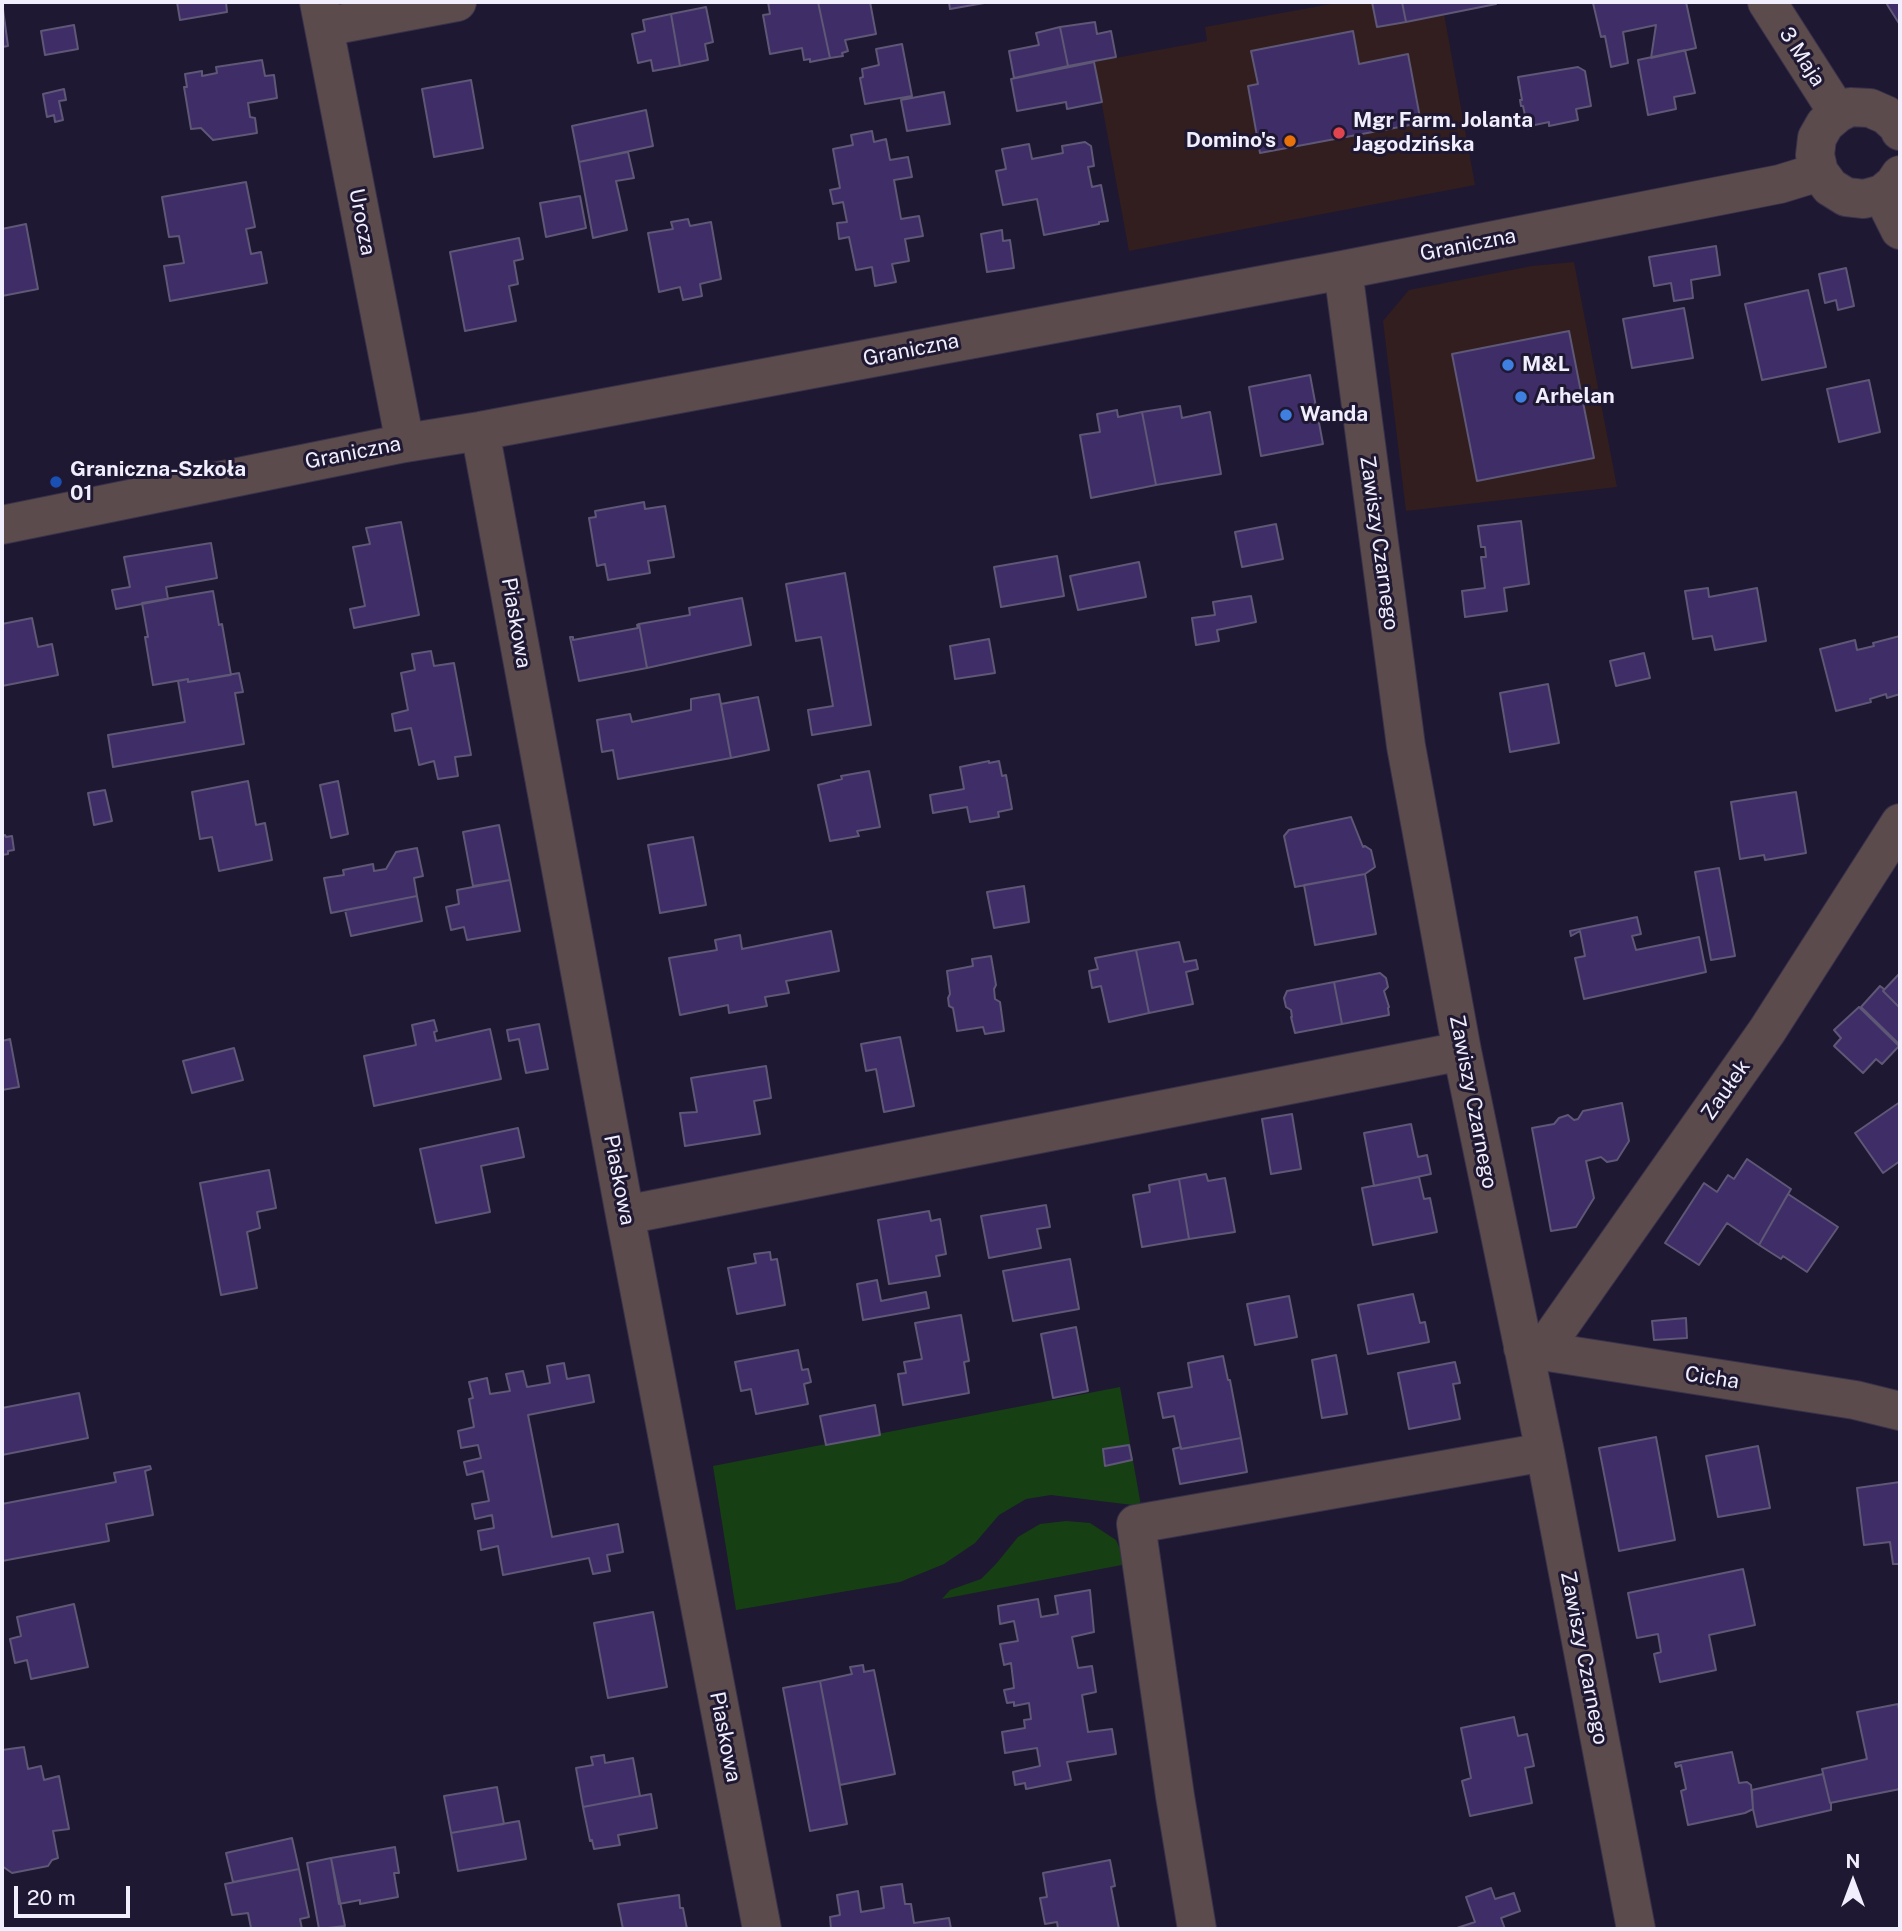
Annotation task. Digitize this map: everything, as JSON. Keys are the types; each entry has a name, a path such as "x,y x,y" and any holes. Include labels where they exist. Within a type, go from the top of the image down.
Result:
{"street":[{"path":"322,14 457,2"},
{"name":"3 Maja","path":"1767,2 1838,113"},
{"name":"Urocza","path":"322,14 405,443"},
{"path":"1900,131 1898,125 1886,115 1870,108 1850,107 1825,124 1817,138 1815,155 1819,172 1830,187 1846,197 1864,199 1891,185 1900,229"},
{"name":"Graniczna","path":"2,525 405,443 1343,270 1780,184 1819,172"},
{"name":"Zawiszy Czarnego","path":"1343,270 1406,746 1462,1051 1533,1349 1545,1452 1636,1929"},
{"name":"Piaskowa","path":"480,430 625,1215 762,1929"},
{"name":"Zaułek","path":"1533,1349 1767,1031 1900,823"},
{"path":"625,1215 1462,1051"},
{"name":"Cicha","path":"1533,1349 1841,1398 1900,1411"},
{"path":"1197,1929 1136,1524 1545,1452"}],"shaded area":[{"path":"1342,2 1372,2 1377,27 1444,14 1475,185 1129,251 1094,62 1207,41 1205,27"},
{"path":"1574,262 1617,487 1406,511 1383,321 1409,290 1532,266"}],"green space":[{"path":"1120,1387 1141,1506 1051,1495 1026,1499 999,1515 975,1543 944,1564 900,1582 736,1610 713,1466"},
{"path":"1066,1521 1090,1523 1116,1540 1127,1564 942,1599 950,1590 981,1579 1018,1537 1040,1524"}],"building":[{"path":"2,2 8,46 2,47"},
{"path":"177,2 226,2 227,12 180,20"},
{"path":"768,2 818,2 830,58 810,62 810,59 804,60 802,48 770,54 763,15 770,14"},
{"path":"818,2 870,2 876,34 845,40 848,51 842,53 843,56 830,58"},
{"path":"949,2 990,2 950,9"},
{"path":"1372,2 1402,2 1406,22 1377,27"},
{"path":"1402,2 1496,2 1496,4 1406,22"},
{"path":"1686,2 1696,48 1651,58 1656,25 1623,32 1628,63 1611,67 1605,36 1601,37 1593,3"},
{"path":"1886,2 1900,2 1900,25 1888,6"},
{"path":"706,7 713,42 705,44 708,60 680,66 671,14"},
{"path":"671,14 680,66 653,71 651,60 638,63 632,34 645,31 643,20"},
{"path":"1095,22 1097,34 1111,31 1116,57 1068,66 1060,27"},
{"path":"74,25 78,49 45,55 41,31"},
{"path":"1060,27 1068,66 1014,78 1009,51 1039,45 1036,33"},
{"path":"1353,31 1359,64 1408,54 1421,123 1260,153 1248,86 1258,84 1251,51"},
{"path":"902,44 912,96 865,104 860,78 863,77 862,69 879,65 876,49"},
{"path":"1685,50 1695,93 1674,97 1676,109 1648,115 1638,60"},
{"path":"262,60 265,76 274,75 277,98 248,103 250,117 255,118 257,133 213,140 201,128 191,129 184,87 187,87 185,74 202,71 202,76 217,73 216,67"},
{"path":"1094,62 1102,102 1067,109 1066,102 1017,111 1011,79"},
{"path":"1578,67 1585,71 1591,106 1576,109 1578,120 1549,126 1549,122 1530,126 1528,129 1521,106 1518,77"},
{"path":"471,80 483,148 434,157 422,89"},
{"path":"64,89 66,100 59,101 63,120 55,122 54,115 47,117 43,94"},
{"path":"944,92 950,124 907,131 901,100"},
{"path":"646,110 653,146 579,162 572,126"},
{"path":"872,131 874,142 886,139 890,160 908,157 912,177 894,180 901,219 919,216 923,236 905,239 909,261 892,264 896,282 875,286 872,267 856,270 849,237 839,239 837,223 847,222 843,202 833,204 830,190 840,188 833,149 853,145 851,135"},
{"path":"1085,142 1091,146 1094,166 1088,167 1092,187 1101,185 1108,221 1044,235 1037,199 1003,205 996,171 1006,169 1002,149 1029,144 1032,159 1063,153 1062,146"},
{"path":"628,152 634,178 616,181 627,230 593,238 579,162"},
{"path":"246,182 255,227 246,229 251,254 261,252 267,283 170,301 164,266 184,263 179,236 169,237 162,197"},
{"path":"580,196 586,228 546,237 540,203"},
{"path":"688,219 690,226 711,222 721,279 700,284 702,296 683,300 680,287 659,292 648,233 673,229 671,222"},
{"path":"26,224 38,289 2,296 2,229"},
{"path":"1002,230 1003,241 1010,240 1014,268 987,272 981,234"},
{"path":"519,238 523,259 514,261 518,284 509,286 516,321 465,331 450,252"},
{"path":"1716,246 1720,275 1691,280 1693,298 1674,301 1671,283 1654,286 1649,257"},
{"path":"1846,268 1854,306 1838,310 1836,300 1825,303 1819,274"},
{"path":"1808,290 1826,367 1762,380 1745,304"},
{"path":"1684,308 1693,358 1632,368 1623,319"},
{"name":"Arhelan","path":"1569,331 1594,458 1477,481 1452,354"},
{"name":"Wanda","path":"1310,375 1323,444 1261,456 1249,387"},
{"path":"1869,380 1880,432 1839,442 1827,389"},
{"path":"1180,406 1182,418 1210,412 1221,474 1156,485 1142,412"},
{"path":"1117,410 1118,417 1142,412 1156,485 1091,498 1080,435 1100,432 1097,414"},
{"path":"644,502 645,509 665,506 674,557 648,561 650,573 608,580 605,564 597,566 589,518 596,517 595,511"},
{"path":"1521,521 1529,584 1504,588 1507,611 1465,617 1462,591 1485,588 1481,557 1486,557 1485,547 1481,547 1478,526"},
{"path":"401,522 419,615 354,628 350,609 365,606 353,547 370,544 366,528"},
{"path":"1276,524 1283,559 1242,567 1235,532"},
{"path":"211,543 217,578 166,587 168,599 116,609 112,590 130,587 124,557"},
{"path":"1057,556 1064,596 1001,607 994,567"},
{"path":"1139,562 1146,597 1078,610 1070,576"},
{"path":"845,573 871,725 812,735 808,710 833,706 821,637 796,641 786,584"},
{"path":"1708,588 1709,597 1757,588 1766,641 1715,650 1712,636 1693,639 1685,591"},
{"path":"213,591 231,675 153,685 142,603"},
{"path":"1251,596 1256,622 1217,630 1219,641 1196,645 1192,618 1215,615 1213,602"},
{"path":"742,598 751,645 647,668 639,624 690,615 689,608"},
{"path":"32,618 38,647 52,644 58,675 2,686 2,624"},
{"path":"639,624 647,668 579,681 570,637 573,637 573,640 638,628"},
{"path":"1900,636 1900,694 1887,698 1886,694 1870,699 1871,702 1836,711 1820,649 1855,640 1857,650"},
{"path":"989,639 995,673 955,679 950,646"},
{"path":"431,651 434,666 454,663 471,755 455,757 458,776 438,779 434,761 419,765 411,728 395,731 392,714 408,710 401,673 415,670 412,654"},
{"path":"1644,653 1650,678 1616,686 1610,661"},
{"path":"239,673 243,692 235,693 244,744 113,767 108,735 185,722 178,681 188,679 188,682"},
{"path":"1548,684 1559,743 1510,752 1500,693"},
{"path":"719,694 731,758 618,779 613,750 602,752 597,720 630,714 632,722 691,710 691,699"},
{"path":"758,697 769,750 731,758 721,704"},
{"path":"999,761 1002,776 1006,775 1012,809 998,812 999,817 970,822 967,807 933,813 930,795 964,789 960,767"},
{"path":"869,771 880,827 857,831 859,836 830,841 818,785 842,779 841,776"},
{"path":"248,781 256,825 265,823 272,860 219,871 212,837 200,839 192,792"},
{"path":"338,781 348,834 331,838 320,785"},
{"path":"105,790 112,821 94,825 88,793"},
{"path":"1796,792 1806,853 1765,860 1764,855 1740,859 1731,802"},
{"path":"1351,817 1363,847 1371,850 1375,867 1365,874 1295,887 1284,836 1289,830"},
{"path":"499,825 510,880 473,886 463,832"},
{"path":"2,836 12,836 14,850 2,855"},
{"path":"693,837 706,905 660,913 648,845"},
{"path":"417,848 423,876 414,878 417,896 331,913 324,878 344,875 343,870 373,864 374,871 386,869 396,852"},
{"path":"1719,868 1735,956 1711,960 1695,872"},
{"path":"1365,874 1376,934 1315,945 1304,885"},
{"path":"510,880 520,931 467,940 464,927 451,930 446,907 459,904 457,890"},
{"path":"1024,886 1029,922 994,928 987,892"},
{"path":"417,896 422,921 351,936 345,910"},
{"path":"1637,917 1641,934 1632,936 1636,950 1699,937 1706,972 1584,999 1575,958 1585,956 1580,931 1571,936 1570,931"},
{"path":"831,931 839,971 786,981 789,993 765,997 767,1006 729,1013 728,1005 680,1015 669,958 717,950 715,940 740,935 742,949"},
{"path":"1179,942 1184,962 1196,960 1198,969 1186,972 1193,1004 1149,1013 1136,950"},
{"path":"1136,950 1149,1013 1109,1022 1101,986 1092,988 1089,971 1098,969 1095,958"},
{"path":"991,956 996,985 995,999 1000,1002 1004,1031 985,1034 983,1027 957,1031 953,1008 949,1006 947,971 973,966 972,959"},
{"path":"1380,973 1386,978 1388,987 1384,991 1389,1015 1342,1024 1334,982"},
{"path":"1900,973 1900,1008 1883,991"},
{"path":"1334,982 1342,1024 1295,1033 1291,1010 1286,1007 1284,998 1287,991"},
{"path":"1880,986 1900,1008 1900,1045 1861,1007"},
{"path":"1859,1007 1899,1046 1882,1064 1876,1059 1863,1073 1834,1046 1841,1038 1834,1030"},
{"path":"434,1020 436,1041 490,1029 501,1079 374,1106 364,1056 416,1045 412,1025"},
{"path":"539,1024 548,1069 526,1073 519,1039 509,1041 507,1030"},
{"path":"900,1037 914,1106 884,1112 876,1069 866,1071 861,1044"},
{"path":"10,1039 19,1087 2,1090 2,1041"},
{"path":"234,1048 243,1080 192,1093 183,1061"},
{"path":"766,1066 771,1098 754,1101 760,1134 685,1146 680,1113 697,1112 691,1078"},
{"path":"1900,1102 1900,1161 1883,1173 1855,1133"},
{"path":"1622,1103 1629,1141 1617,1160 1607,1162 1601,1157 1586,1161 1594,1198 1576,1227 1551,1231 1532,1128 1554,1124 1559,1118 1568,1115 1574,1120 1578,1119 1583,1111"},
{"path":"1292,1114 1301,1169 1271,1174 1262,1119"},
{"path":"1411,1124 1418,1157 1427,1155 1431,1174 1374,1186 1364,1133"},
{"path":"518,1128 524,1157 481,1166 490,1212 436,1223 420,1149"},
{"path":"1747,1159 1791,1189 1759,1245 1727,1223 1699,1265 1665,1243 1704,1183 1717,1192 1728,1175 1734,1179"},
{"path":"269,1170 276,1208 257,1212 260,1228 247,1232 257,1288 221,1295 200,1183"},
{"path":"1206,1174 1208,1181 1225,1178 1235,1232 1189,1239 1179,1179"},
{"path":"1419,1177 1424,1199 1430,1198 1437,1232 1373,1245 1362,1188"},
{"path":"1179,1179 1189,1239 1142,1247 1133,1195 1150,1192 1149,1185"},
{"path":"1788,1194 1838,1227 1807,1272 1783,1256 1781,1259 1759,1245"},
{"path":"1046,1205 1050,1227 1037,1229 1041,1248 989,1258 981,1216"},
{"path":"929,1211 931,1221 940,1219 946,1254 936,1256 940,1276 889,1284 878,1220"},
{"path":"770,1252 771,1260 777,1259 785,1305 737,1314 728,1268 756,1263 754,1254"},
{"path":"1070,1259 1079,1309 1013,1321 1003,1271"},
{"path":"877,1280 881,1301 926,1292 929,1308 863,1320 857,1284"},
{"path":"1413,1294 1420,1323 1425,1322 1429,1342 1368,1354 1358,1305"},
{"path":"1289,1296 1297,1337 1255,1345 1247,1304"},
{"path":"961,1315 969,1361 964,1362 969,1393 903,1405 898,1374 906,1373 904,1362 922,1359 915,1323"},
{"path":"1686,1318 1687,1338 1654,1340 1652,1321"},
{"path":"1076,1327 1088,1391 1053,1398 1041,1334"},
{"path":"798,1350 802,1370 808,1369 811,1382 804,1384 808,1404 756,1414 751,1389 741,1391 735,1362"},
{"path":"1336,1355 1347,1414 1322,1418 1312,1360"},
{"path":"1223,1356 1241,1438 1181,1449 1174,1416 1163,1418 1158,1393 1192,1387 1188,1363"},
{"path":"1455,1362 1460,1383 1453,1384 1460,1419 1409,1429 1398,1373"},
{"path":"564,1363 567,1379 589,1375 594,1402 528,1415 552,1537 618,1524 623,1552 607,1555 610,1571 593,1574 589,1558 503,1575 498,1546 481,1550 478,1531 494,1528 492,1515 475,1519 472,1504 489,1501 483,1471 467,1475 464,1462 481,1458 478,1445 461,1448 458,1431 474,1427 469,1399 473,1398 469,1382 487,1378 490,1394 510,1391 506,1374 523,1371 527,1387 550,1383 547,1366"},
{"path":"79,1393 88,1438 2,1455 2,1408"},
{"path":"875,1405 880,1435 826,1445 820,1416"},
{"path":"1656,1437 1675,1540 1619,1551 1599,1448"},
{"path":"1241,1438 1247,1472 1180,1484 1173,1449"},
{"path":"1129,1445 1132,1460 1105,1466 1103,1449"},
{"path":"1758,1446 1770,1508 1718,1517 1706,1456"},
{"path":"150,1466 151,1469 145,1471 153,1515 106,1524 109,1541 2,1561 2,1504 116,1482 114,1473"},
{"path":"1900,1482 1900,1564 1893,1564 1890,1542 1864,1545 1857,1488"},
{"path":"1743,1569 1755,1625 1709,1635 1716,1670 1660,1682 1654,1654 1661,1652 1658,1634 1637,1638 1628,1593"},
{"path":"1090,1590 1094,1632 1072,1637 1078,1668 1092,1666 1096,1692 1082,1695 1088,1732 1112,1729 1116,1754 1067,1762 1071,1780 1026,1789 1025,1783 1015,1785 1013,1772 1040,1766 1037,1748 1005,1753 1002,1732 1025,1728 1024,1720 1031,1719 1029,1703 1014,1706 1014,1702 1007,1703 1004,1690 1014,1688 1011,1663 1004,1665 1000,1644 1018,1641 1014,1621 1000,1624 998,1606 1038,1599 1041,1617 1058,1614 1055,1596"},
{"path":"74,1604 88,1667 31,1679 27,1660 15,1663 10,1639 21,1636 17,1617"},
{"path":"653,1612 667,1687 608,1698 594,1623"},
{"path":"863,1665 864,1672 874,1670 895,1774 840,1785 820,1681 852,1674 850,1667"},
{"path":"820,1681 847,1824 810,1831 783,1688"},
{"path":"1898,1704 1900,1789 1830,1803 1822,1769 1867,1759 1857,1712"},
{"path":"1514,1717 1518,1736 1527,1734 1534,1766 1525,1768 1532,1803 1470,1816 1462,1781 1471,1778 1461,1728"},
{"path":"24,1747 28,1769 41,1766 44,1780 59,1776 69,1829 53,1831 58,1858 52,1860 48,1866 12,1873 2,1866 2,1750"},
{"path":"1732,1752 1739,1783 1747,1782 1751,1785 1753,1809 1688,1825 1681,1791 1686,1789 1681,1765 1676,1767 1675,1763"},
{"path":"604,1755 605,1763 633,1758 640,1796 583,1807 576,1768 593,1765 591,1757"},
{"path":"1823,1774 1831,1810 1757,1827 1752,1790"},
{"path":"497,1787 504,1824 451,1833 444,1796"},
{"path":"651,1794 657,1828 618,1835 620,1845 594,1849 583,1807"},
{"path":"519,1821 526,1859 458,1871 451,1833"},
{"path":"292,1838 299,1869 233,1882 226,1853"},
{"path":"395,1847 399,1873 394,1873 398,1897 360,1904 360,1900 339,1904 331,1858"},
{"path":"331,1858 345,1926 319,1929 307,1863"},
{"path":"1110,1860 1115,1886 1111,1887 1119,1929 1058,1929 1057,1922 1045,1924 1040,1898 1047,1897 1043,1873"},
{"path":"299,1869 309,1917 300,1919 302,1929 245,1929 251,1928 248,1913 232,1915 225,1884"},
{"path":"902,1884 905,1904 911,1904 914,1923 949,1918 951,1929 831,1929 830,1917 840,1915 837,1895 858,1891 861,1912 884,1908 881,1887"},
{"path":"1491,1888 1495,1899 1514,1893 1520,1911 1501,1918 1505,1929 1454,1929 1475,1922 1466,1897"},
{"path":"679,1895 687,1929 623,1929 618,1904"}],"place":[{"name":"Mgr Farm. Jolanta Jagodzińska","path":"1339,133"},
{"name":"Domino's","path":"1290,141"},
{"name":"M&L","path":"1508,365"},
{"name":"Arhelan","path":"1521,397"},
{"name":"Wanda","path":"1286,415"},
{"name":"Graniczna-Szkoła 01","path":"56,482"}]}
